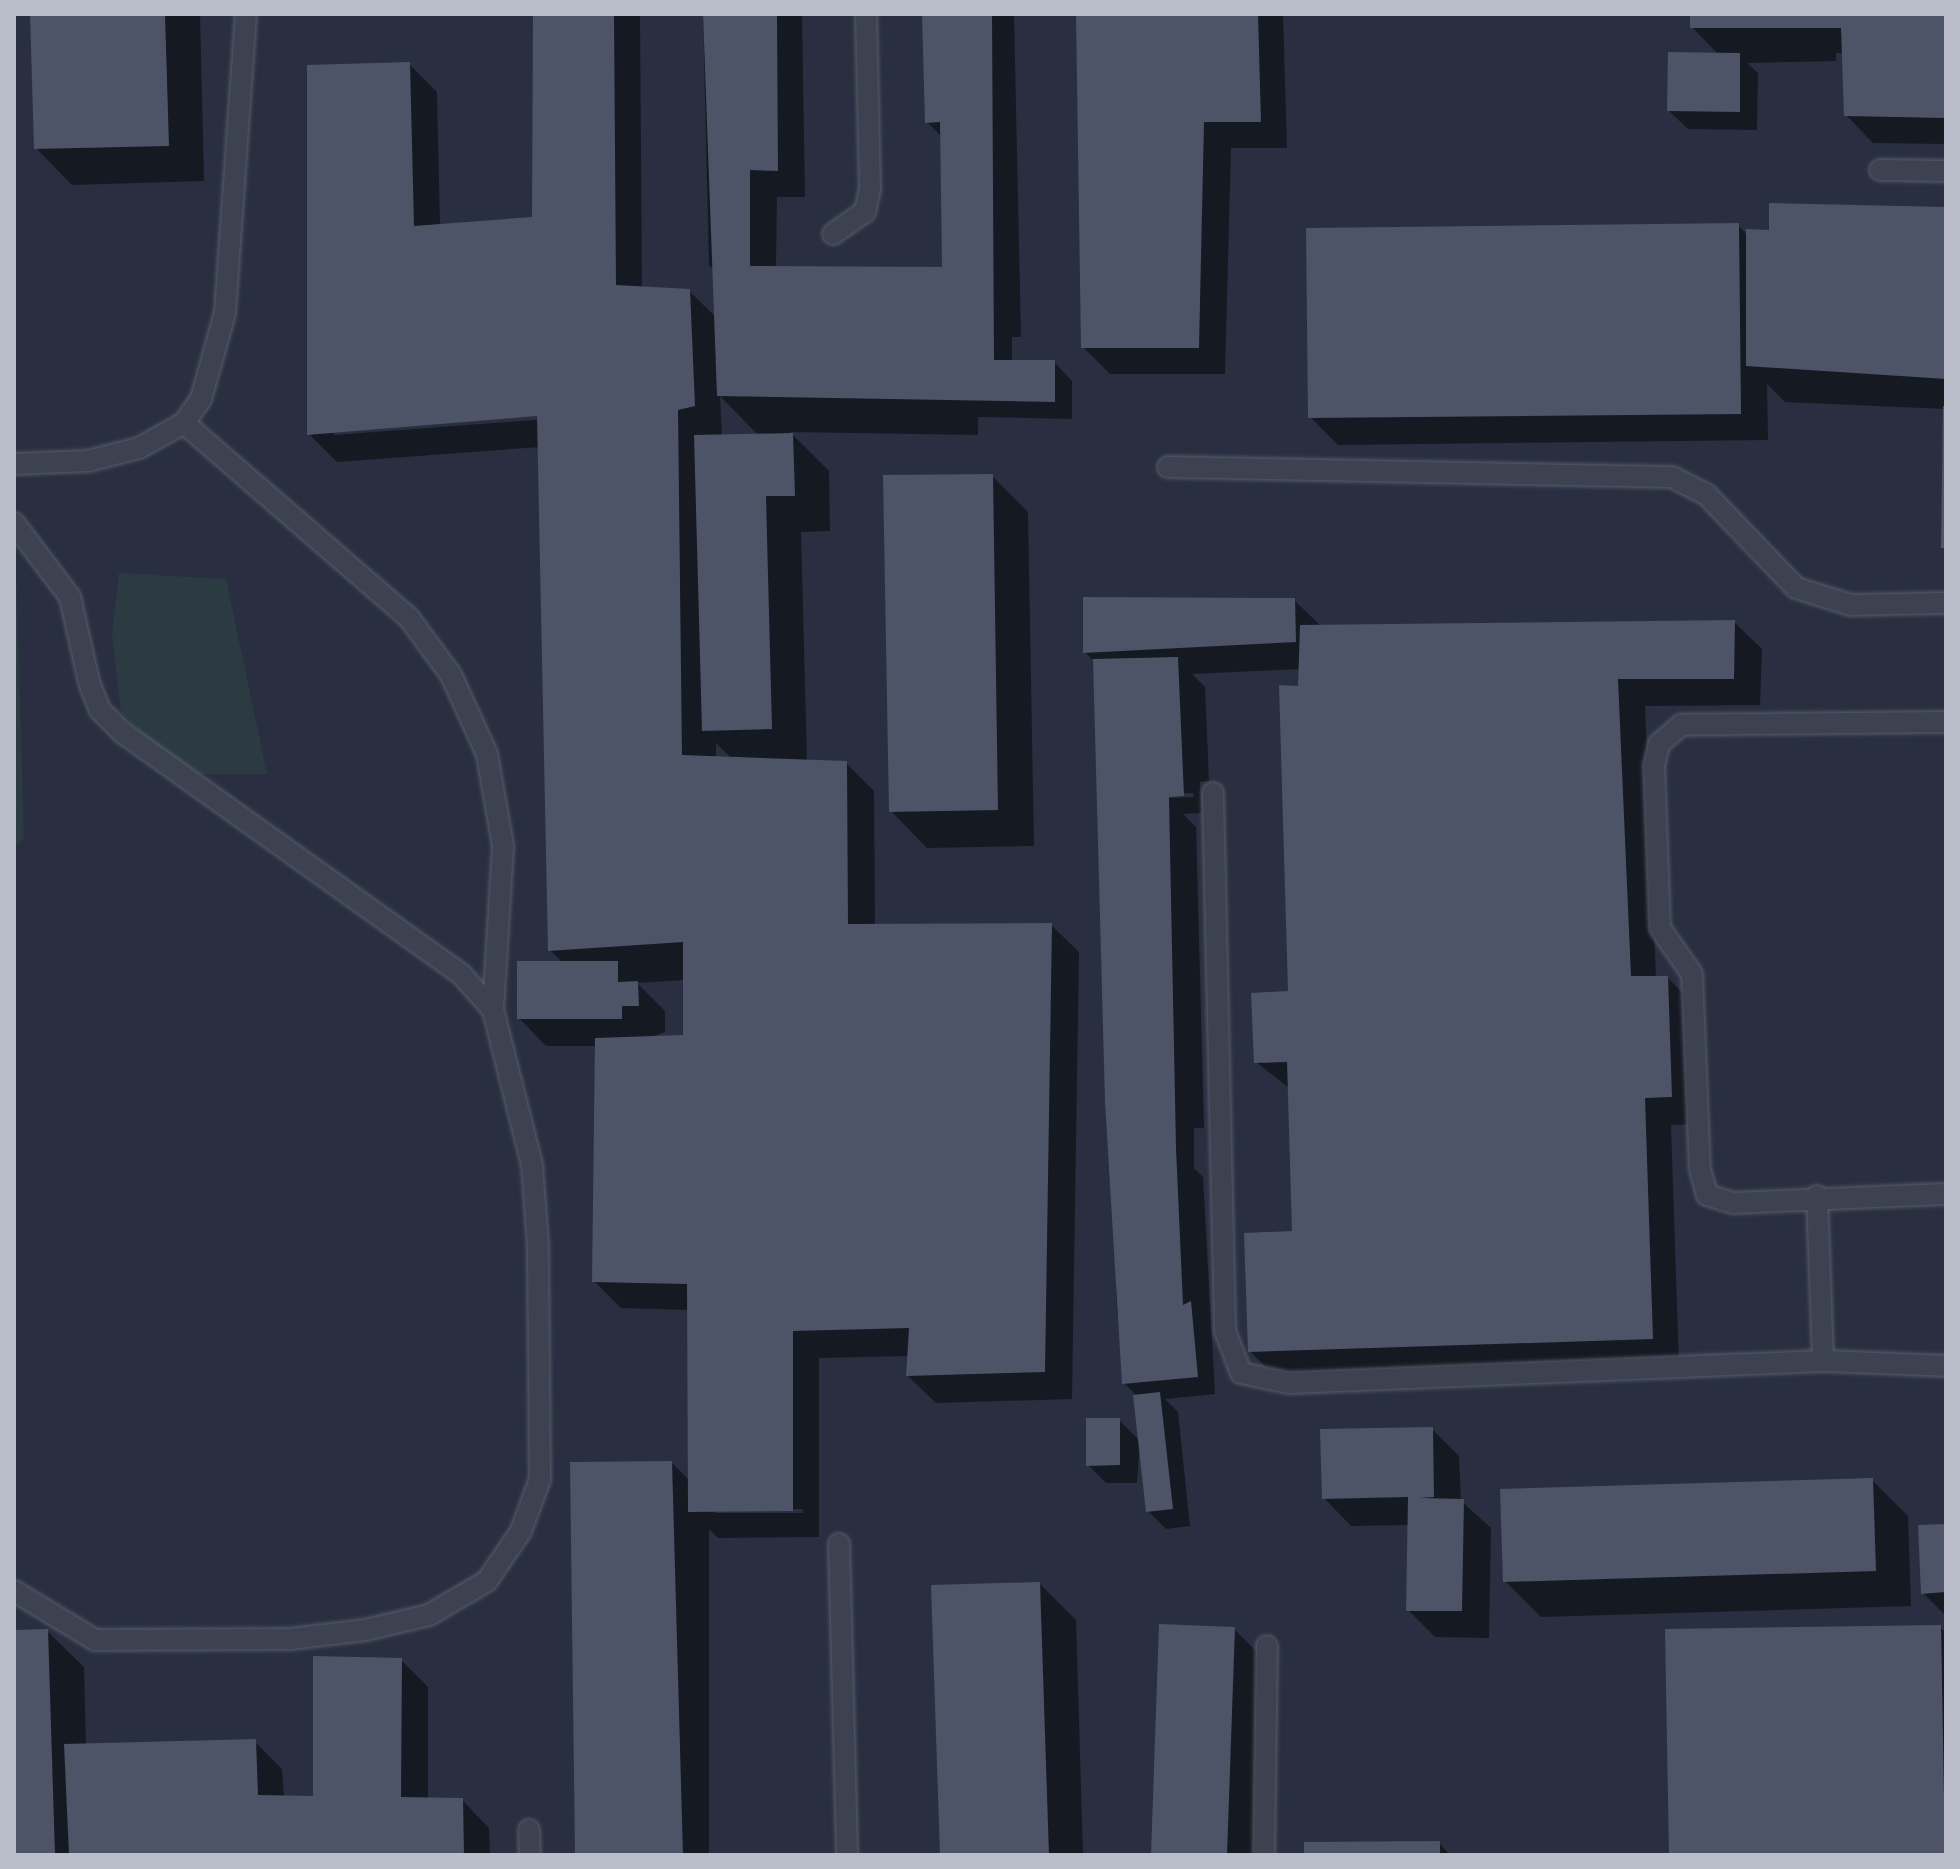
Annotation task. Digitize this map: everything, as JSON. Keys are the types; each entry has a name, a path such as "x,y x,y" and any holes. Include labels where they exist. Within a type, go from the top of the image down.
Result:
{"lane":[{"path":"14,464 88,461 139,448 184,423 206,385 225,313 246,14"},
{"path":"833,234 865,212 870,189 866,14"},
{"path":"1880,170 1946,171"},
{"path":"14,1591 95,1640 290,1639 429,1615 487,1581 521,1531 540,1479 543,1420 532,1165 493,1010 503,846 487,754 451,675 409,618 184,423"},
{"path":"1168,467 1672,477 1706,494 1796,588 1851,605 1946,603"},
{"path":"14,523 70,597 89,682 111,722 461,974 493,1010"},
{"path":"1946,722 1681,725 1656,750 1660,928 1692,974 1703,1185 1707,1195 1733,1203 1817,1196 1946,1194"},
{"path":"1213,793 1225,1331 1241,1373 1289,1383 1823,1361 1946,1366"},
{"path":"1817,1196 1823,1361"},
{"path":"839,1544 847,1855"},
{"path":"1264,1855 1267,1646"},
{"path":"529,1830 530,1855"}],"shaded area":[{"path":"14,572 24,838 14,847"},
{"path":"119,573 226,579 267,774 200,774 152,745 121,712 112,635"}],"building":[{"path":"30,14 165,14 169,146 34,149"},
{"path":"533,14 614,14 616,285 690,289 695,406 678,410 682,755 847,761 848,924 1052,923 1045,1372 906,1376 909,1328 793,1331 793,1511 688,1512 687,1284 592,1282 595,1038 683,1035 683,942 548,951 537,416 307,435 307,65 410,62 414,226 532,217"},
{"path":"703,14 777,14 778,171 750,170 750,266 942,267 940,122 925,123 922,14 992,14 994,360 1055,360 1055,402 717,396"},
{"path":"1076,14 1258,14 1261,122 1204,122 1199,348 1081,348"},
{"path":"1690,14 1946,14 1946,118 1844,116 1841,28 1690,28"},
{"path":"1668,52 1740,53 1740,112 1667,111"},
{"path":"1769,203 1946,207 1946,379 1746,366 1746,229 1769,230"},
{"path":"1739,223 1741,414 1308,418 1306,228"},
{"path":"1943,406 1946,406 1946,548 1941,548"},
{"path":"793,433 795,496 766,496 772,729 702,731 694,435"},
{"path":"993,474 998,810 889,812 883,475"},
{"path":"1083,597 1295,598 1296,642 1083,653"},
{"path":"1735,620 1734,679 1618,679 1631,976 1668,976 1672,1097 1645,1098 1653,1339 1248,1352 1244,1233 1292,1231 1287,1062 1254,1063 1251,993 1288,991 1279,685 1298,686 1300,625"},
{"path":"1178,657 1184,796 1169,797 1176,1148 1183,1305 1191,1301 1198,1377 1122,1384 1105,1102 1093,659"},
{"path":"517,961 618,961 618,982 638,981 639,1006 622,1006 622,1019 517,1019"},
{"path":"1160,1392 1173,1509 1146,1512 1133,1395"},
{"path":"1086,1418 1120,1418 1120,1465 1086,1466"},
{"path":"1433,1427 1434,1497 1419,1498 1464,1499 1462,1611 1406,1611 1408,1497 1322,1499 1320,1429"},
{"path":"672,1461 683,1855 575,1855 570,1462"},
{"path":"1873,1478 1876,1571 1503,1582 1500,1489"},
{"path":"1946,1524 1946,1592 1921,1594 1918,1525"},
{"path":"1040,1582 1049,1855 940,1855 931,1585"},
{"path":"1159,1624 1235,1627 1227,1855 1151,1855"},
{"path":"1941,1625 1945,1855 1669,1855 1665,1629"},
{"path":"48,1629 55,1855 14,1855 14,1630"},
{"path":"313,1656 402,1658 401,1797 463,1798 464,1855 69,1855 64,1744 256,1739 258,1795 313,1796"},
{"path":"1440,1841 1440,1855 1304,1855 1304,1842"}]}
